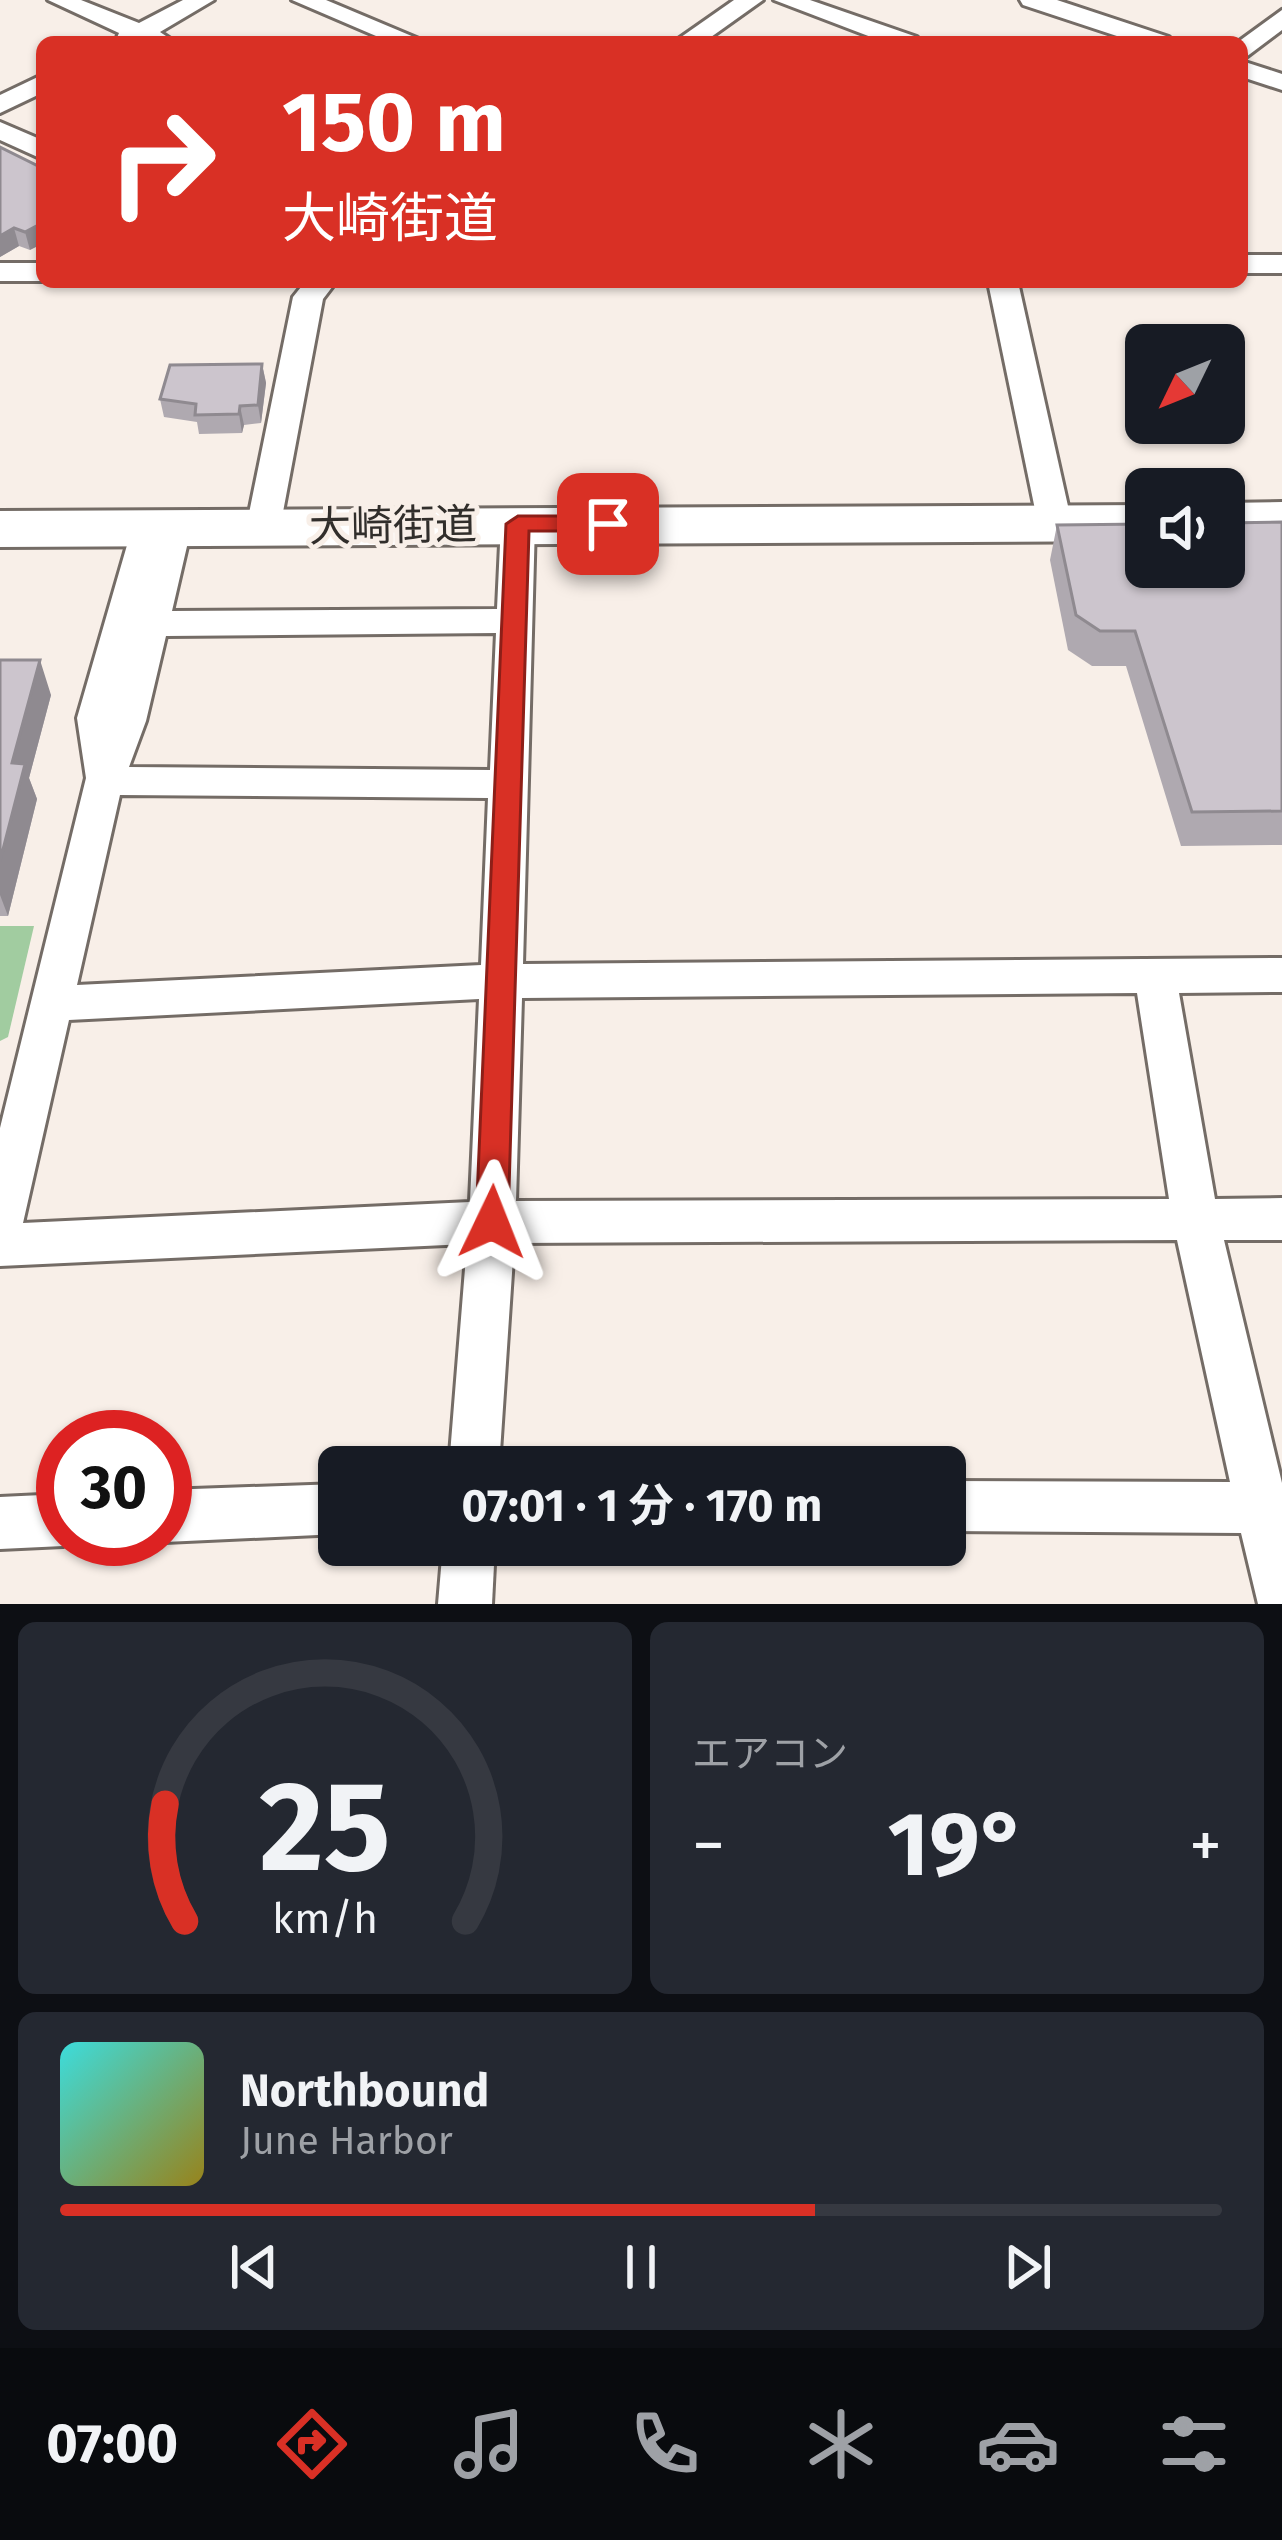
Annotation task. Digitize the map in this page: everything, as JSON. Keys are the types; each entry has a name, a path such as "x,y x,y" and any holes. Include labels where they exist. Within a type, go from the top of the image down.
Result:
{"main road":[{"path":"1245,521 1282,520"},
{"name":"大崎街道","path":"0,529 1125,523"}],"street":[{"path":"60,0 134,36"},
{"path":"145,36 202,0"},
{"path":"304,0 397,36"},
{"path":"696,36 752,0"},
{"path":"786,0 891,36"},
{"path":"1032,0 1142,36"},
{"path":"1268,0 1282,4"},
{"path":"1248,47 1282,17"},
{"path":"0,70 36,83"},
{"path":"1248,71 1282,82"},
{"path":"0,105 36,86"},
{"path":"0,130 36,148"},
{"path":"1248,264 1282,264"},
{"path":"0,272 36,272"},
{"path":"263,528 308,297 316,288"},
{"path":"1004,288 1055,524"},
{"path":"476,1446 492,1222 518,524"},
{"path":"0,1223 17,1073 52,1004 104,781 127,721 136,624 160,529"},
{"path":"136,624 517,621"},
{"path":"104,781 511,784"},
{"path":"52,1004 502,981 1282,975"},
{"path":"1155,976 1196,1221 1271,1508 1282,1598"},
{"path":"0,1246 492,1222 1282,1219"},
{"path":"966,1506 1271,1508"},
{"path":"192,1515 318,1510"},
{"path":"0,1523 36,1521"},
{"path":"465,1604 468,1566"}],"green space":[{"path":"0,926 34,926 8,1037 0,1041"}],"building":[{"path":"0,147 36,165 36,226 25,232 14,228 0,236"},
{"path":"262,364 258,405 240,406 239,414 195,415 196,404 160,399 170,365"},
{"path":"1282,522 1282,811 1192,812 1135,631 1100,631 1076,615 1057,525 1125,524 1125,588 1245,588 1245,523"},
{"path":"0,660 40,660 12,763 25,764 0,861"}],"route":[{"path":"492,1222 518,524 608,524"}]}
